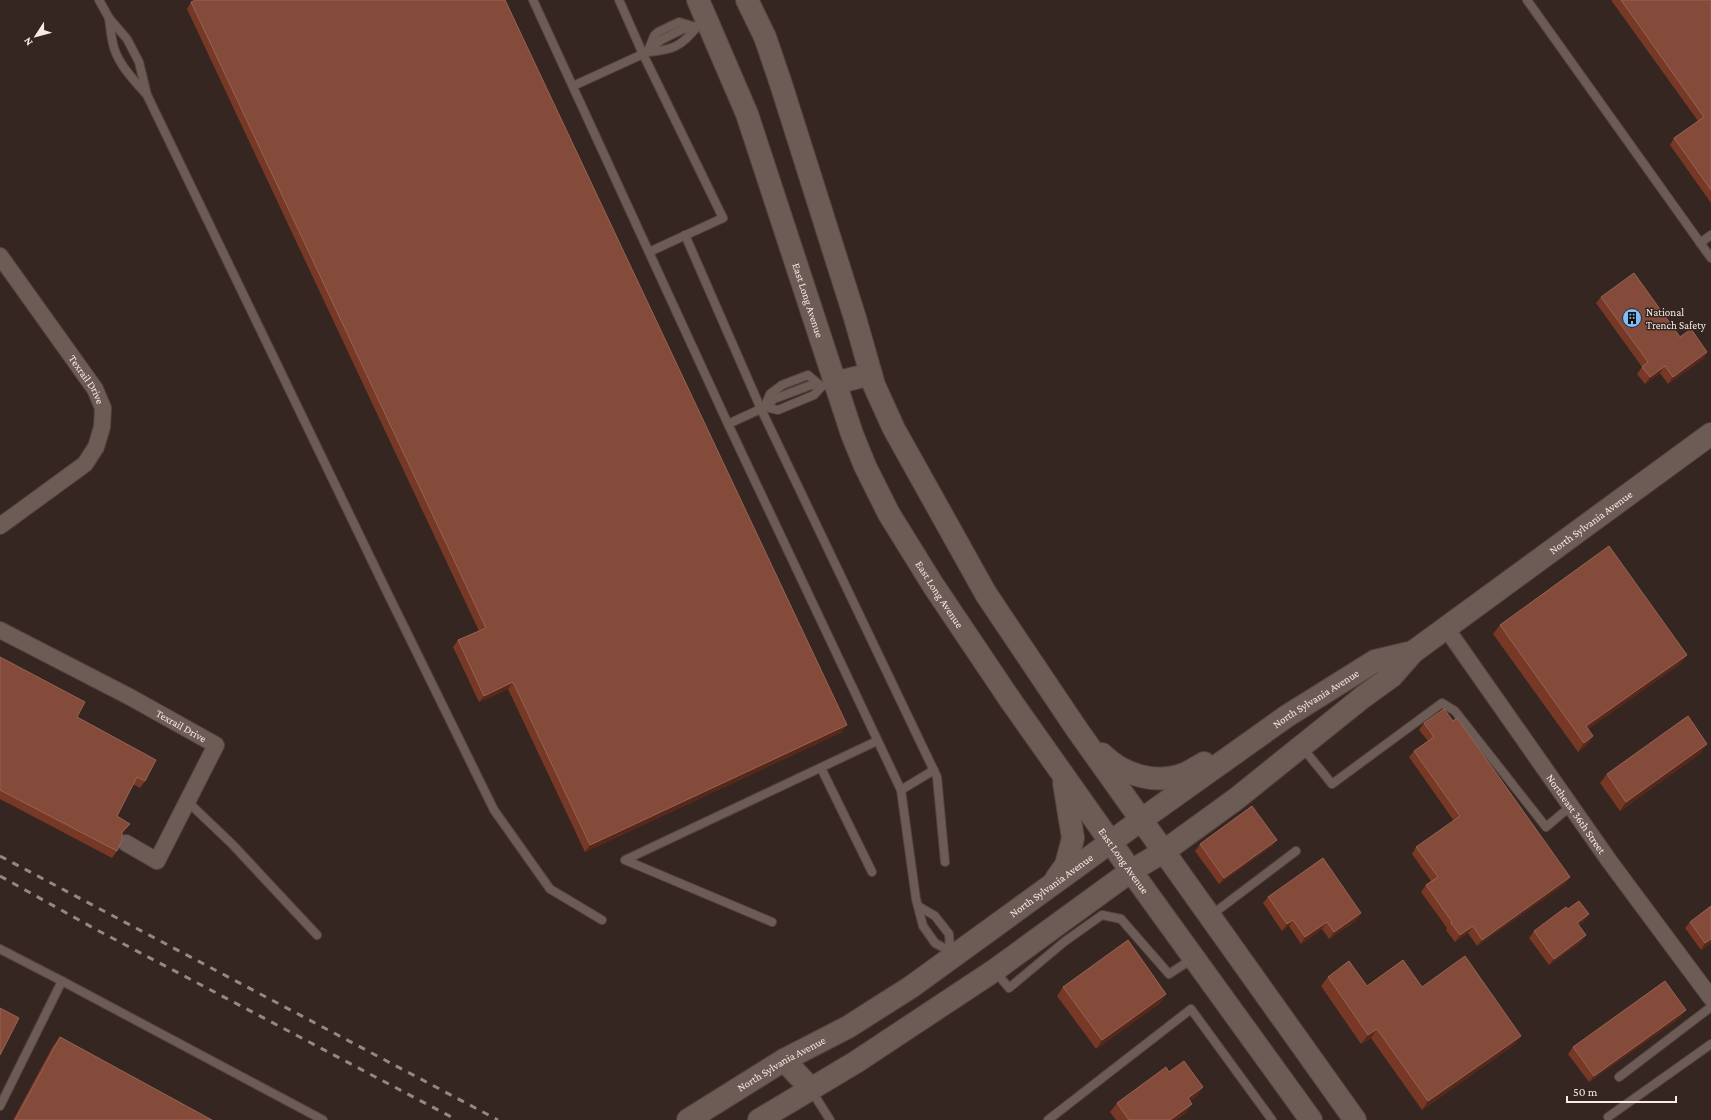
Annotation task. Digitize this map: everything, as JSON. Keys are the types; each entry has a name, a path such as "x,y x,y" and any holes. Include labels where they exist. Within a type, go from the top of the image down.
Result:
{"main road":[{"name":"East Long Avenue","path":"698,0 702,25 747,114 828,385 889,514 933,585 1110,843 1311,1120"},
{"path":"747,0 765,38 782,84 853,311 871,374 894,429 986,594 1078,731 1355,1120"},
{"path":"828,385 871,374"},
{"name":"North Sylvania Avenue","path":"759,1120 856,1062 995,970 1131,871 1163,852 1236,799 1392,676 1413,652 1710,438"},
{"name":"North Sylvania Avenue","path":"688,1120 784,1060 848,1027 911,987 952,954 1050,887 1280,721 1375,661 1413,652"},
{"path":"1078,731 1107,759 1124,771 1144,777 1164,778 1184,774 1280,721 1304,745"},
{"path":"1050,887 1066,865 1073,838 1062,774"},
{"path":"784,1060 811,1089"}],"street":[{"name":"Texrail Drive","path":"0,526 85,464 96,447 102,428 103,408 96,389 1,260"},
{"name":"Northeast 36th Street","path":"1446,628 1610,862 1711,998"},
{"name":"Texrail Drive","path":"0,630 130,697 216,746 157,861 126,843"}],"lane":[{"path":"100,0 109,18 127,39 139,62 146,95 375,569 494,810 550,889 602,920"},
{"path":"533,0 728,424 900,790 918,906 923,926 935,942 952,954"},
{"path":"619,0 646,53 723,218 650,252"},
{"path":"1527,0 1711,258"},
{"path":"109,18 113,45 120,60 125,70 146,95"},
{"path":"573,86 646,53 661,40 681,30 702,25"},
{"path":"685,235 763,408 937,777 945,862"},
{"path":"1700,243 1711,235"},
{"path":"728,424 763,408 774,399 811,385 828,385"},
{"path":"1304,745 1332,784 1442,703 1455,711 1546,827 1571,806"},
{"path":"772,922 625,860 877,741"},
{"path":"821,768 872,872"},
{"path":"900,790 934,770"},
{"path":"188,802 232,844 317,935"},
{"path":"1209,916 1296,851"},
{"path":"918,906 935,916 949,934 952,954"},
{"path":"995,970 1009,988 1064,942 1102,915 1121,919 1169,974 1193,958"},
{"path":"0,949 323,1120"},
{"path":"0,1106 62,981"},
{"path":"1619,1077 1711,1007"},
{"path":"1048,1120 1191,1009 1272,1120"},
{"path":"1608,1117 1711,1044"},
{"path":"811,1089 830,1120"}],"building":[{"path":"196,0 505,0 847,725 590,845 513,682 484,696 458,640 486,628 191,2"},
{"path":"1621,0 1711,0 1711,190 1674,138 1704,117"},
{"name":"National Trench Safety","path":"1634,273 1680,337 1691,329 1707,352 1673,377 1665,366 1650,377 1642,367 1648,362 1601,297"},
{"path":"1609,546 1687,655 1586,726 1593,736 1584,743 1500,625"},
{"path":"0,657 85,702 77,717 156,760 145,781 137,777 117,816 130,824 122,832 122,840 117,851 0,790"},
{"path":"1444,709 1453,721 1457,718 1570,877 1482,940 1473,926 1460,935 1451,923 1452,922 1426,885 1438,877 1416,847 1460,816 1414,751 1434,737 1424,723"},
{"path":"1688,716 1707,744 1626,802 1607,774"},
{"path":"1252,806 1277,840 1224,878 1200,844"},
{"path":"1323,858 1361,913 1334,932 1327,922 1305,937 1293,920 1287,924 1268,897"},
{"path":"1579,901 1589,914 1577,923 1586,935 1554,959 1534,931 1566,907 1568,909"},
{"path":"1711,906 1711,939 1705,943 1690,922"},
{"path":"1128,940 1166,994 1102,1040 1063,987"},
{"path":"1465,956 1521,1036 1428,1101 1377,1029 1368,1035 1328,977 1349,961 1367,986 1403,960 1422,987"},
{"path":"1665,981 1686,1010 1594,1076 1573,1047"},
{"path":"0,1008 19,1018 0,1055"},
{"path":"60,1037 212,1120 15,1120"},
{"path":"1184,1061 1203,1087 1188,1098 1192,1104 1170,1120 1129,1120 1117,1103 1166,1067 1169,1072"}],"railway":[{"path":"0,856 498,1120"},
{"path":"0,876 97,930 457,1120"}],"place":[{"name":"National Trench Safety","path":"1632,318"}]}
